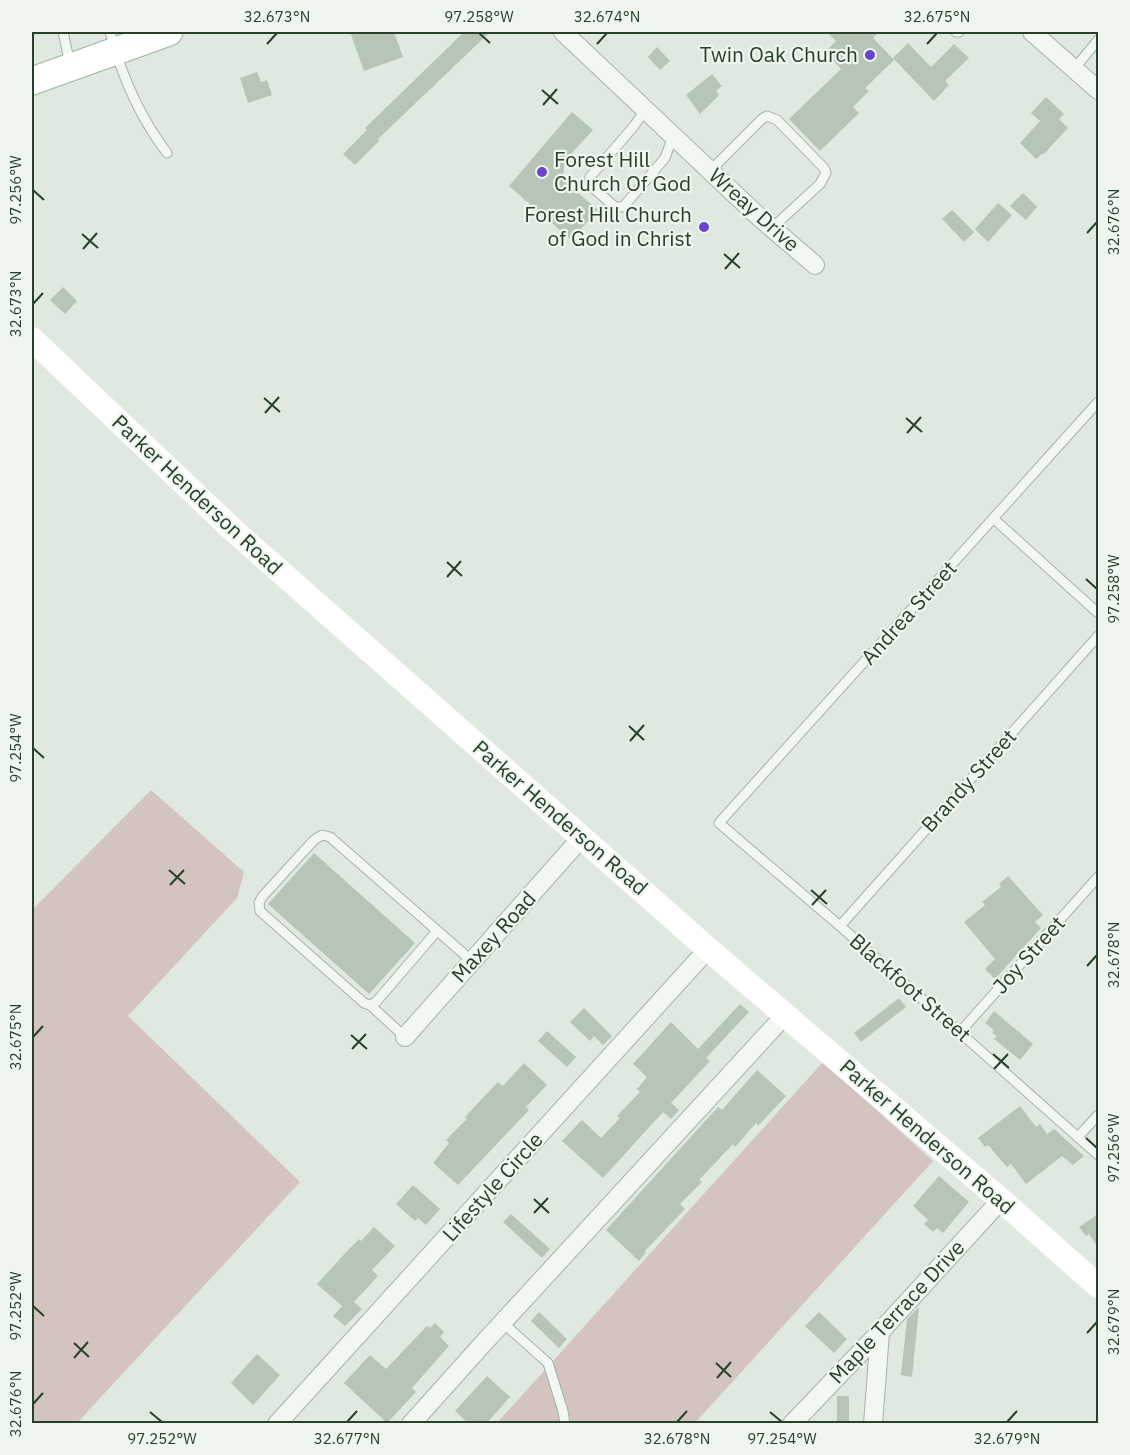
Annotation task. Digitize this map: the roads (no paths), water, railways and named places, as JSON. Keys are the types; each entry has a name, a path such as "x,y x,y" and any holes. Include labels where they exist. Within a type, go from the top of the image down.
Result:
{"main road":[{"path":"32,81 70,67 113,41 164,32"}],"street":[{"name":"Wreay Drive","path":"563,32 710,171 815,265"},
{"path":"1032,32 1098,90"},
{"name":"Parker Henderson Road","path":"32,339 232,529 708,949 1098,1286"},
{"name":"Maxey Road","path":"405,1037 582,837"},
{"name":"Lifestyle Circle","path":"277,1424 708,949"},
{"path":"411,1424 785,1015"},
{"name":"Maple Terrace Drive","path":"792,1424 1001,1200"},
{"path":"873,1424 880,1332"}],"lane":[{"path":"63,32 70,67"},
{"path":"1074,69 1098,40"},
{"path":"113,41 137,108 167,153"},
{"path":"645,110 590,177 590,185 615,207 623,207 665,158 673,136"},
{"path":"710,171 762,119 767,116 777,120 824,168 826,173 820,184 772,228"},
{"name":"Andrea Street","path":"719,823 1098,402"},
{"path":"994,519 1098,613"},
{"name":"Brandy Street","path":"840,926 1098,636"},
{"name":"Blackfoot Street","path":"719,823 840,926 1098,1155"},
{"path":"405,1037 260,911 259,903 262,897 314,840 322,835 330,837 472,961"},
{"name":"Joy Street","path":"960,1032 1098,877"},
{"path":"370,1005 376,1002 437,931"},
{"path":"1078,1137 1098,1115"},
{"path":"502,1322 548,1363 565,1424"}],"place":[{"name":"Twin Oak Church","path":"870,55"},
{"name":"Forest Hill Church Of God","path":"542,172"},
{"name":"Forest Hill Church of God in Christ","path":"704,227"}]}
